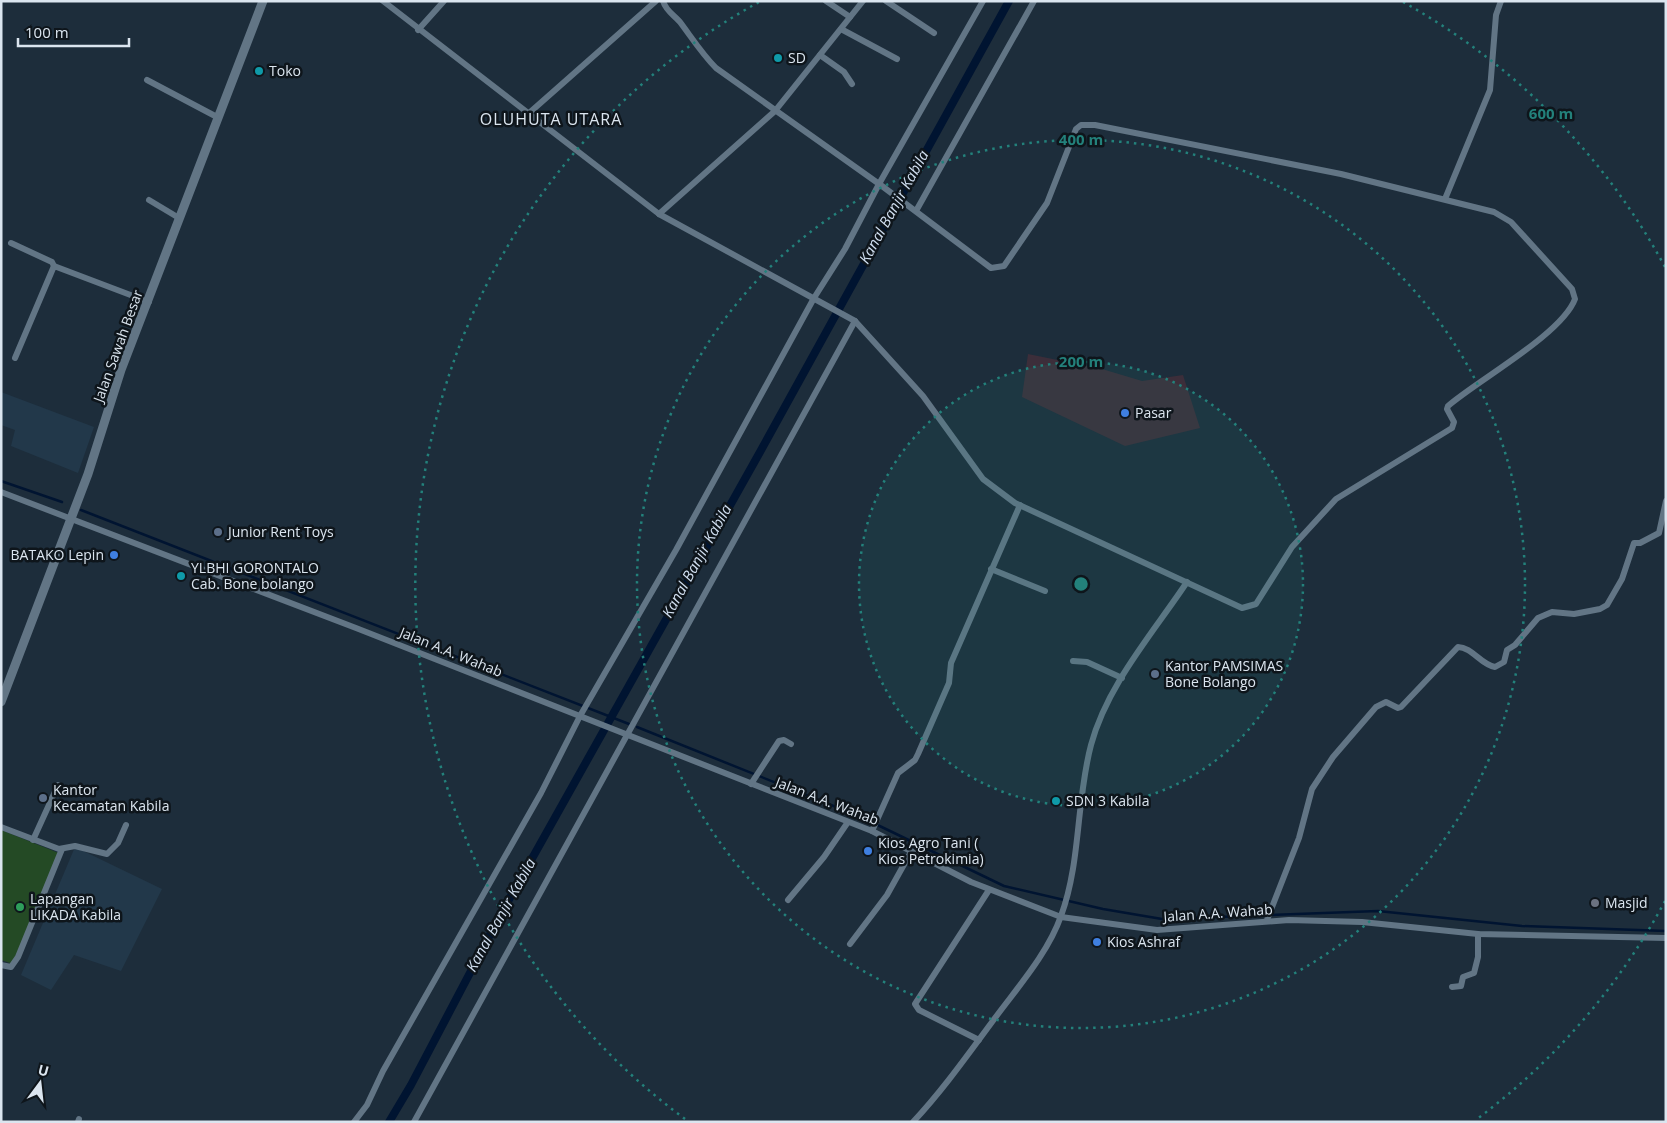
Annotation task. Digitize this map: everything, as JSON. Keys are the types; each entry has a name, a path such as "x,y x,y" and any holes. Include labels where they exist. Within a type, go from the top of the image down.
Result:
{"main road":[{"name":"Jalan Sawah Besar","path":"1,702 88,474 122,370 217,117 263,1"}],"street":[{"path":"383,1 418,30 659,214 852,319 924,396 983,480 1020,505 1242,608 1256,604 1292,547 1336,499 1445,434 1454,424 1447,409 1448,406 1529,347 1568,310 1575,298 1574,293 1511,222 1494,212 1445,199 1169,138 1088,124 1076,129 1046,202 1004,266 991,268 916,211 775,111 708,60 676,18 665,8 663,1"},
{"path":"418,30 444,1"},
{"path":"528,114 656,1"},
{"path":"826,1 850,17"},
{"path":"659,214 775,111 863,1"},
{"path":"886,1 934,33"},
{"path":"354,1122 367,1105 382,1071 546,786 984,1"},
{"path":"916,211 1034,1"},
{"path":"1445,199 1490,90 1496,15 1501,1"},
{"path":"841,29 897,60"},
{"path":"820,55 844,72 852,84"},
{"path":"147,80 217,117"},
{"path":"149,200 179,218"},
{"path":"11,244 52,262 54,266 149,302"},
{"path":"15,358 54,266"},
{"path":"414,1122 852,319"},
{"name":"Jalan A.A. Wahab","path":"1,492 71,517 617,732 753,782 848,822 875,827 912,852 989,890 1061,917 1157,930 1201,928 1269,916 1362,922 1478,934 1666,938"},
{"path":"1269,916 1299,838 1312,789 1333,757 1376,707 1386,702 1398,708 1401,707 1458,647 1464,647 1485,664 1495,667 1504,662 1507,650 1515,644 1538,618 1552,612 1574,614 1600,609 1607,605 1622,579 1634,543 1640,543 1659,533 1666,501"},
{"path":"875,827 898,773 915,760 918,754 949,683 951,663 1020,505"},
{"path":"991,569 1045,591"},
{"path":"913,1122 979,1040 1028,974 1054,932 1064,909 1067,896 1091,745 1122,678 1187,582"},
{"path":"1073,661 1087,662 1122,678"},
{"path":"753,782 778,741 786,741 791,744"},
{"path":"33,840 58,785"},
{"path":"788,900 824,857 848,822"},
{"path":"1,827 62,849 75,846 107,854 124,834 126,825"},
{"path":"1,965 11,967 18,958 62,849"},
{"path":"850,944 887,895 912,852"},
{"path":"979,1040 919,1010 915,1004 989,890"},
{"path":"1452,987 1461,986 1463,977 1474,972 1478,957 1478,934"}],"shaded area":[{"name":"Pasar","path":"1028,354 1102,369 1142,381 1183,375 1200,428 1125,446 1022,397"},
{"path":"1,392 94,427 78,473 11,446 15,430 1,425"},
{"path":"75,847 162,889 121,971 74,955 51,990 21,975"}],"green space":[{"name":"Lapangan LIKADA Kabila","path":"1,830 61,854 16,965 1,960"}],"waterway":[{"name":"Kanal Banjir Kabila","path":"389,1122 411,1085 502,912 760,452 1009,1"},
{"path":"1,481 62,502"},
{"path":"81,510 629,724"},
{"path":"637,727 861,817 1004,886 1103,909 1162,919 1378,911 1522,926 1666,931"}],"place":[{"name":"SD","path":"778,58"},
{"name":"Toko","path":"259,71"},
{"name":"Pasar","path":"1125,413"},
{"name":"Junior Rent Toys","path":"218,532"},
{"name":"BATAKO Lepin","path":"114,555"},
{"name":"YLBHI GORONTALO Cab. Bone bolango","path":"181,576"},
{"name":"Kantor PAMSIMAS Bone Bolango","path":"1155,674"},
{"name":"Kantor Kecamatan Kabila","path":"43,798"},
{"name":"SDN 3 Kabila","path":"1056,801"},
{"name":"Kios Agro Tani ( Kios Petrokimia)","path":"868,851"},
{"name":"Masjid","path":"1595,903"},
{"name":"Lapangan LIKADA Kabila","path":"20,907"},
{"name":"Kios Ashraf","path":"1097,942"}],"district":[{"name":"OLUHUTA UTARA","path":"551,119"}]}
